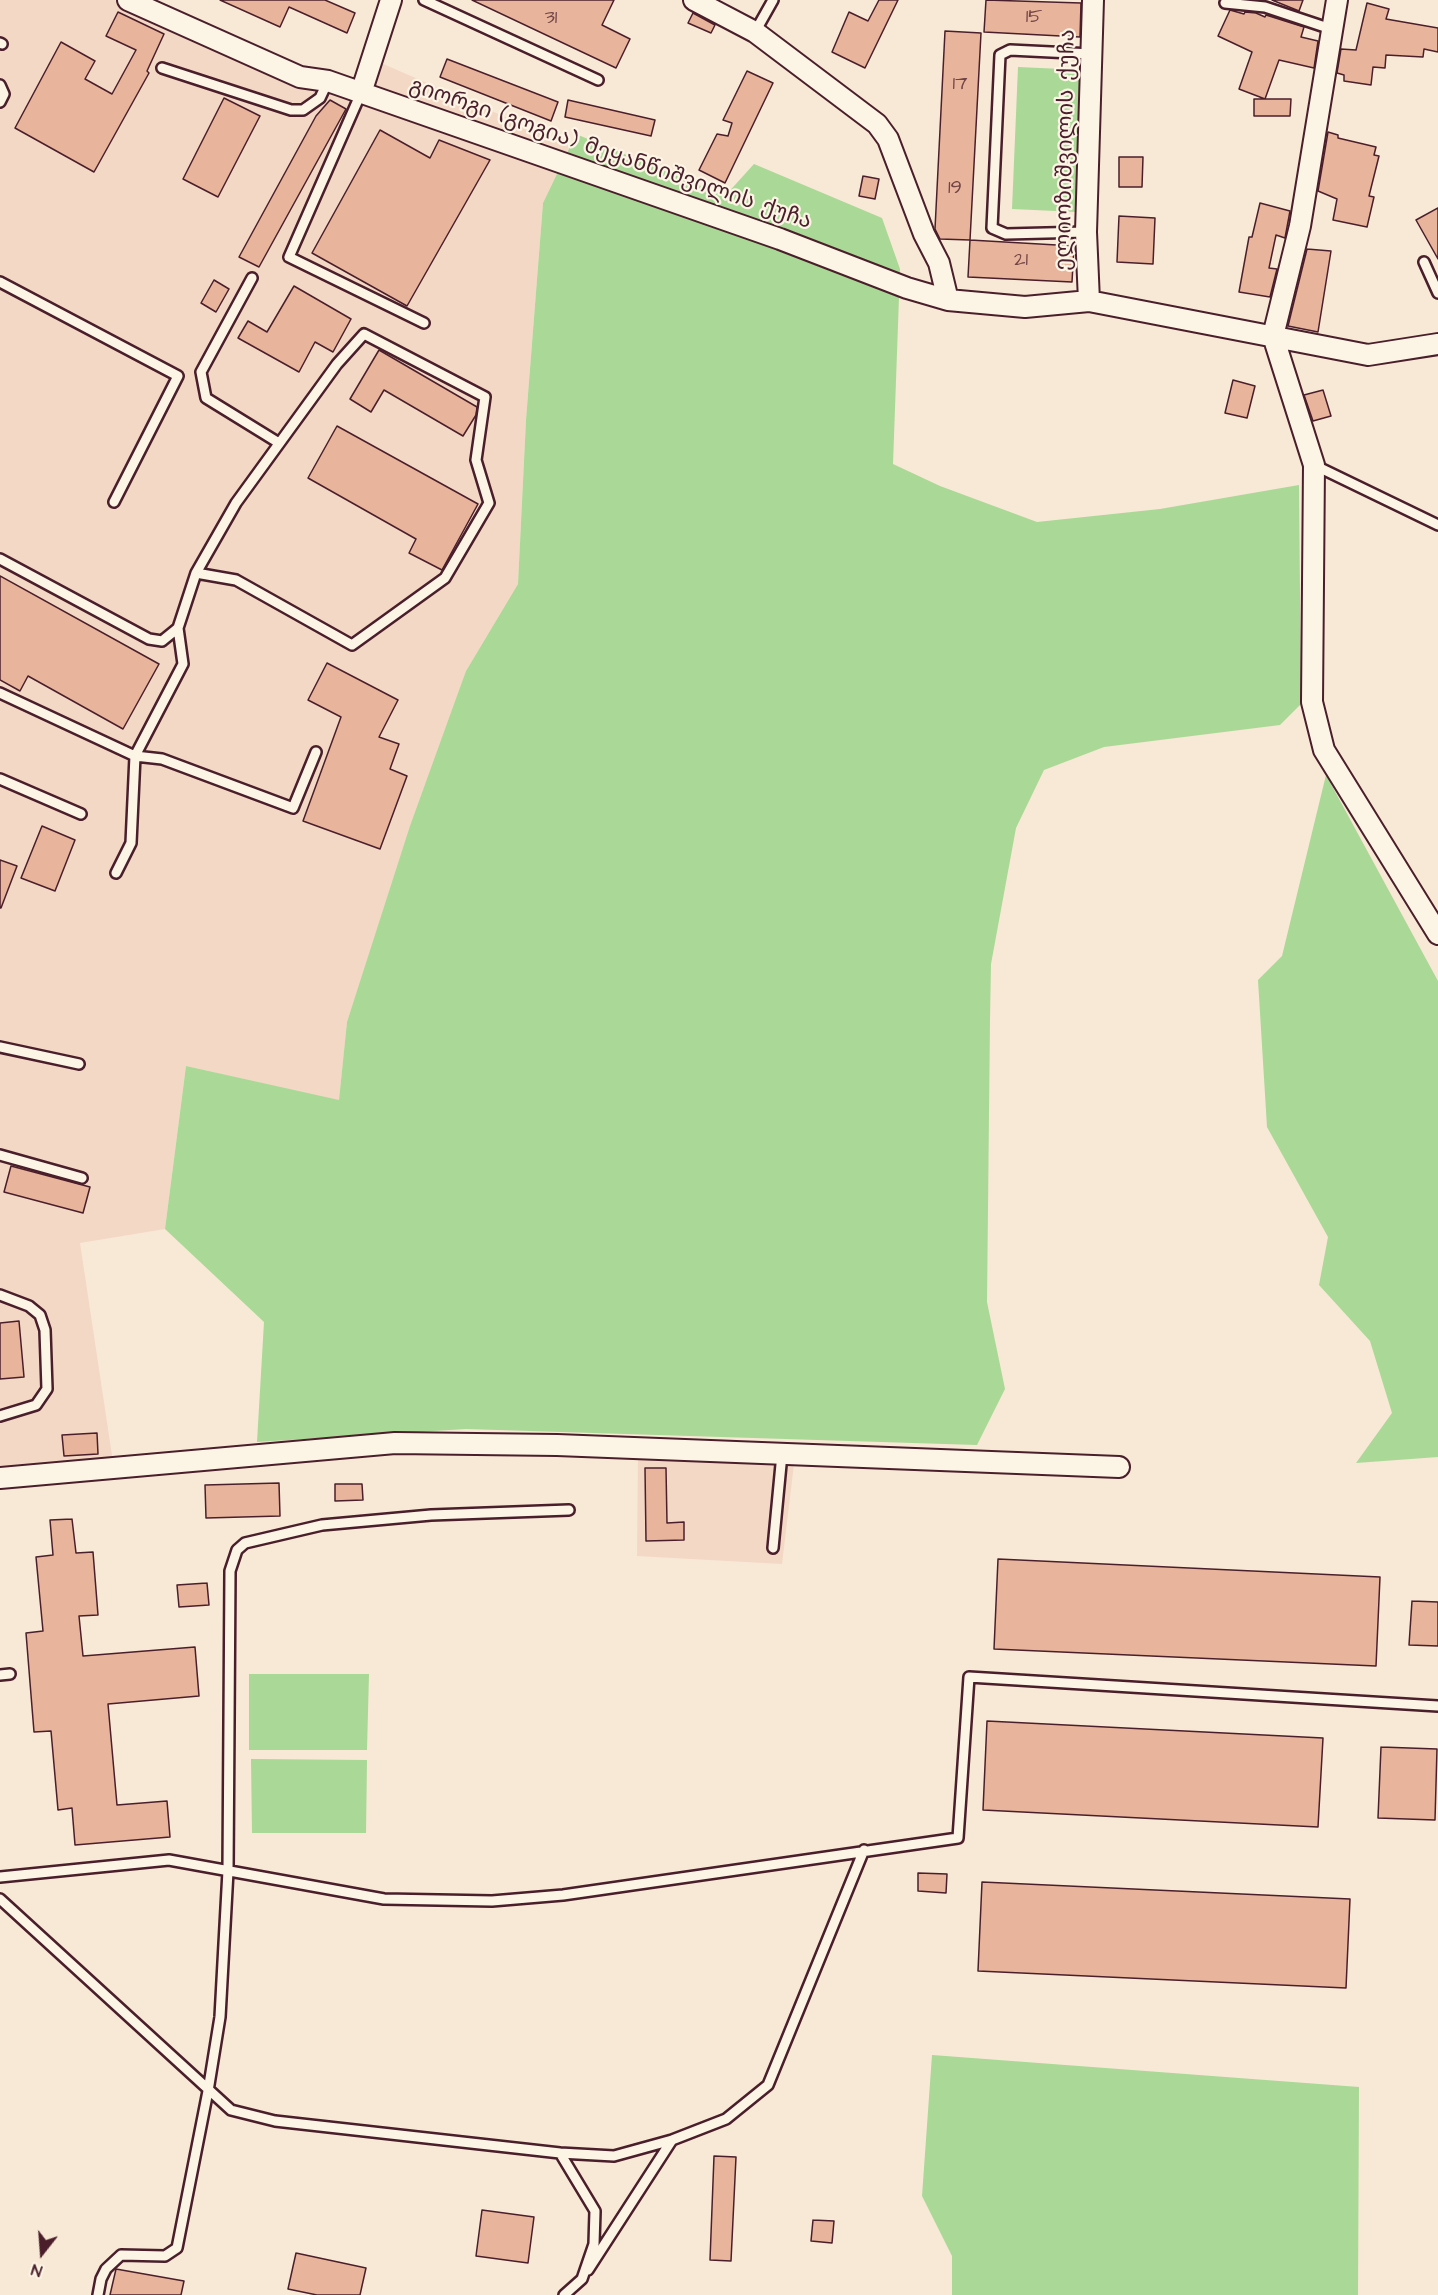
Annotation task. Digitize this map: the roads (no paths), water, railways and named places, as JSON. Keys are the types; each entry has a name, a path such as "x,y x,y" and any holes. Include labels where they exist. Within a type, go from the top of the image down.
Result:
{"street":[{"name":"გიორგი (გოგია) მეყანწიშვილის ქუჩა","path":"128,0 300,77 328,81 780,239 907,288 948,300 1025,307 1089,301 1368,355 1438,344"},
{"path":"361,93 390,0"},
{"path":"694,0 755,32 877,124 888,140 924,234 939,263 948,300"},
{"name":"ელიოზიშვილის ქუჩა","path":"1089,301 1086,232 1093,0"},
{"path":"1337,0 1300,226 1273,336 1314,465 1312,702 1324,750 1438,934"},
{"path":"0,1478 395,1443 557,1445 1119,1467"}],"lane":[{"path":"424,0 598,80"},
{"path":"755,32 773,0"},
{"path":"1225,3 1265,7 1331,29"},
{"path":"1086,232 1006,234 992,228 1000,55 1010,50 1092,54"},
{"path":"162,68 291,110 303,110 320,98 328,81"},
{"path":"0,86 4,94 0,102"},
{"path":"361,93 290,257 424,323"},
{"path":"1424,262 1438,293"},
{"path":"252,278 201,372 206,398 279,442"},
{"path":"0,282 178,376 114,502"},
{"path":"116,873 131,843 135,756 183,664 178,628 196,573 236,503 336,364 364,334 485,397 476,460 489,503 445,578 352,645 236,580 196,573"},
{"path":"1314,465 1438,525"},
{"path":"0,559 149,639 162,641 178,628"},
{"path":"0,693 135,756 162,759 293,808 316,752"},
{"path":"0,779 81,814"},
{"path":"0,1047 79,1064"},
{"path":"0,1155 82,1178"},
{"path":"0,1295 29,1306 40,1315 45,1330 46,1389 36,1405 0,1416"},
{"path":"773,1548 782,1454"},
{"path":"98,2295 101,2279 106,2269 121,2255 165,2256 177,2248 208,2091 220,2017 228,1871 230,1571 237,1550 245,1543 322,1524 431,1515 569,1510"},
{"path":"0,1877 169,1860 384,1899 492,1901 563,1895 958,1838 969,1677 1438,1706"},
{"path":"0,1899 231,2110 274,2121 560,2153 614,2156 672,2140 726,2119 768,2085 864,1850"},
{"path":"564,2295 582,2279 638,2197 672,2140"},
{"path":"560,2153 596,2211 594,2244 582,2279"}]}
